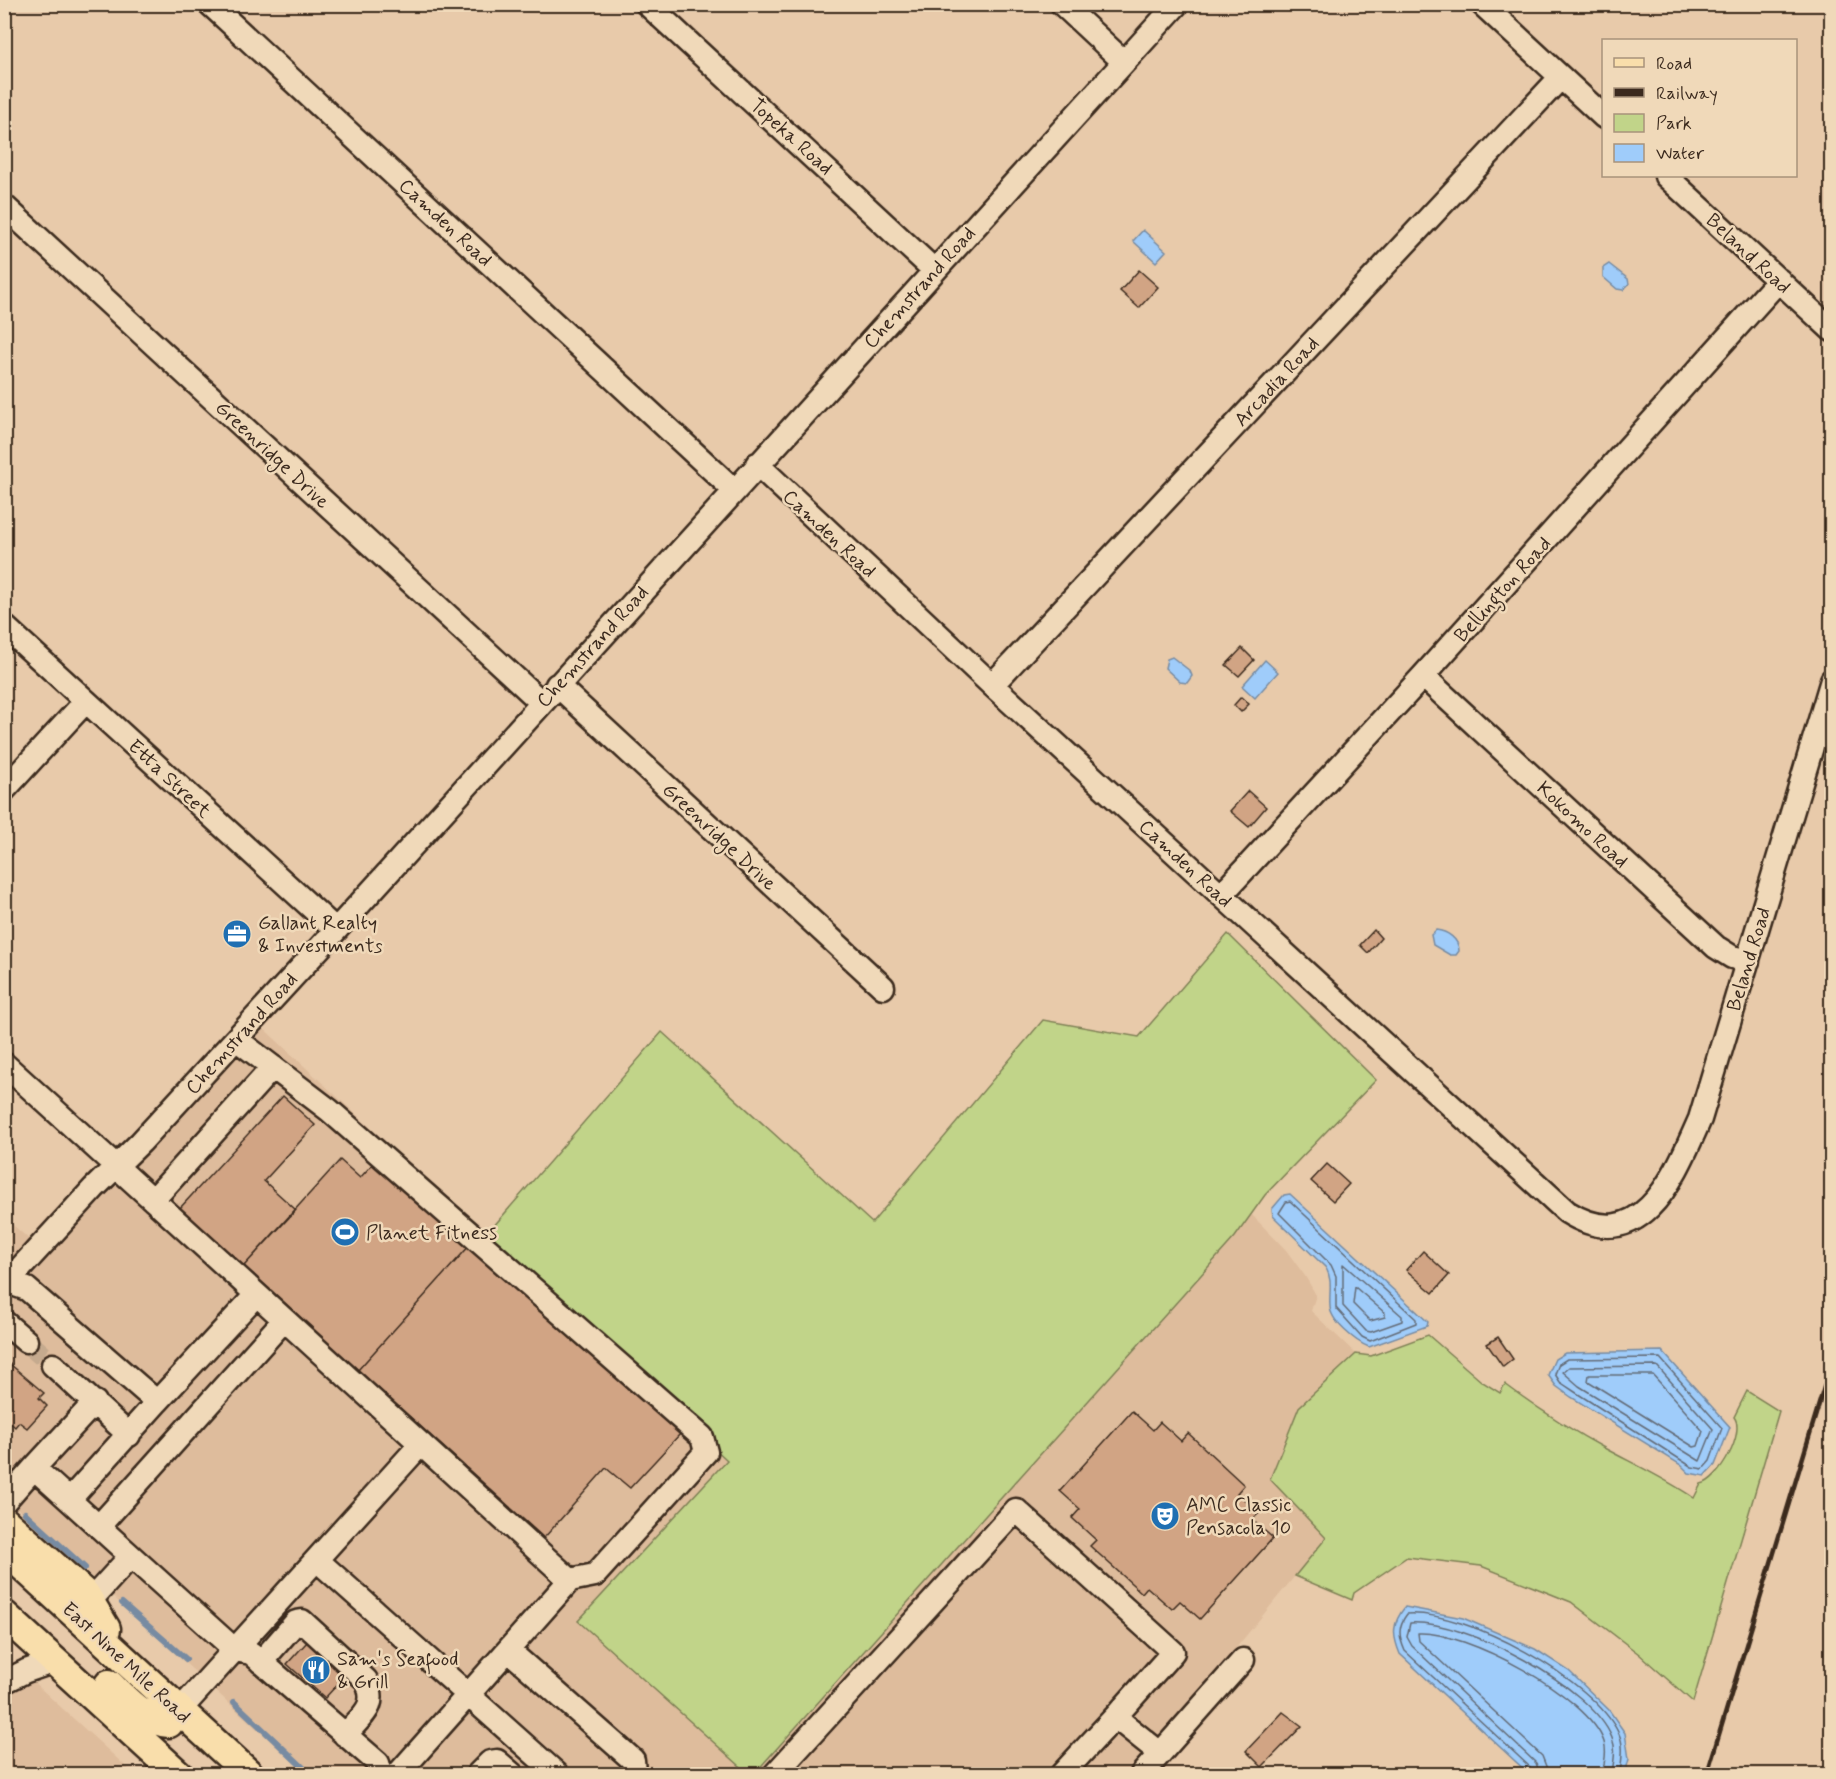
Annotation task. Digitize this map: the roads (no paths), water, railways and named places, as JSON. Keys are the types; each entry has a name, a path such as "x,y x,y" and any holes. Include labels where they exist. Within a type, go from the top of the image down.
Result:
{"main road":[{"path":"4,1521 85,1594 124,1659"},
{"name":"East Nine Mile Road","path":"4,1549 124,1659 175,1717 249,1774"},
{"path":"4,1571 175,1717 225,1774"},
{"path":"4,1596 22,1604 136,1709 158,1722 175,1717"},
{"path":"4,1615 167,1767"}],"street":[{"name":"Camden Road","path":"210,4 734,490"},
{"name":"Topeka Road","path":"648,4 934,270"},
{"path":"1062,4 1124,62"},
{"name":"Chemstrand Road","path":"5,1283 336,930 1177,4"},
{"path":"1482,4 1602,115"},
{"name":"Arcadia Road","path":"992,685 1561,77"},
{"name":"Beland Road","path":"1667,177 1832,330"},
{"name":"Greenridge Drive","path":"4,206 541,702"},
{"name":"Bellington Road","path":"1221,895 1424,676 1779,280"},
{"name":"Camden Road","path":"757,464 992,685 1567,1212 1582,1222 1598,1226 1616,1226 1633,1221"},
{"name":"Etta Street","path":"4,626 336,930"},
{"name":"Kokomo Road","path":"1424,676 1716,947 1732,957 1748,962"},
{"name":"Beland Road","path":"1633,1221 1647,1212 1684,1156 1700,1119 1832,680"},
{"name":"Greenridge Drive","path":"557,685 883,987"},
{"path":"4,790 86,701"},
{"path":"236,1038 329,1110 702,1437 706,1452 595,1575 570,1580 398,1774"},
{"path":"4,1064 570,1580"},
{"path":"153,1200 273,1067"},
{"path":"5,1283 27,1289 156,1402"},
{"path":"70,1498 256,1295"},
{"path":"100,1525 284,1320"},
{"path":"4,1322 26,1341"},
{"path":"52,1365 129,1435"},
{"path":"4,1502 95,1402"},
{"path":"167,1767 175,1717 421,1444"},
{"path":"34,1468 100,1525 235,1650 251,1653 378,1763 381,1774"},
{"path":"775,1774 1016,1510 1173,1652 1062,1774"},
{"path":"89,1602 131,1556"},
{"path":"317,1560 557,1774"},
{"path":"283,1596 295,1607 302,1620 366,1680 372,1692 371,1705 345,1735"},
{"path":"261,1662 296,1622 302,1620"},
{"path":"508,1650 633,1760 634,1772 631,1774"},
{"path":"1142,1774 1243,1660"},
{"path":"4,1682 55,1661"},
{"path":"1115,1717 1160,1753"},
{"path":"478,1774 490,1762 497,1761 512,1774"}],"water":[{"path":"1143,230 1166,251 1156,262 1133,241"},
{"path":"1609,264 1628,279 1629,284 1623,290 1617,289 1603,277 1603,268"},
{"path":"1172,657 1190,671 1192,676 1187,683 1180,682 1165,668 1167,659"},
{"path":"1265,660 1278,672 1255,698 1242,686"},
{"path":"1436,930 1455,939 1459,951 1456,955 1450,955 1433,945 1431,935"},
{"path":"1290,1194 1428,1322 1427,1326 1369,1347 1357,1341 1345,1330 1331,1312 1330,1282 1326,1268 1273,1216 1272,1209 1284,1195"},
{"path":"1662,1351 1730,1427 1715,1465 1705,1476 1689,1473 1681,1465 1571,1397 1556,1386 1548,1375 1555,1359 1565,1353"},
{"path":"1405,1607 1463,1618 1535,1649 1569,1671 1609,1710 1625,1733 1629,1759 1625,1774 1529,1774 1400,1654 1395,1629 1398,1618"}],"waterway":[{"path":"25,1513 85,1568"},
{"path":"122,1603 186,1659"},
{"path":"234,1702 310,1774"}],"tunnel":[{"path":"26,1341 53,1365"}],"railway":[{"path":"1707,1774 1832,1361"}],"place":[{"name":"Gallant Realty & Investments","path":"237,934"},
{"name":"Planet Fitness","path":"345,1232"},
{"name":"AMC Classic Pensacola 10","path":"1165,1516"},
{"name":"Sam's Seafood & Grill","path":"316,1670"}]}
